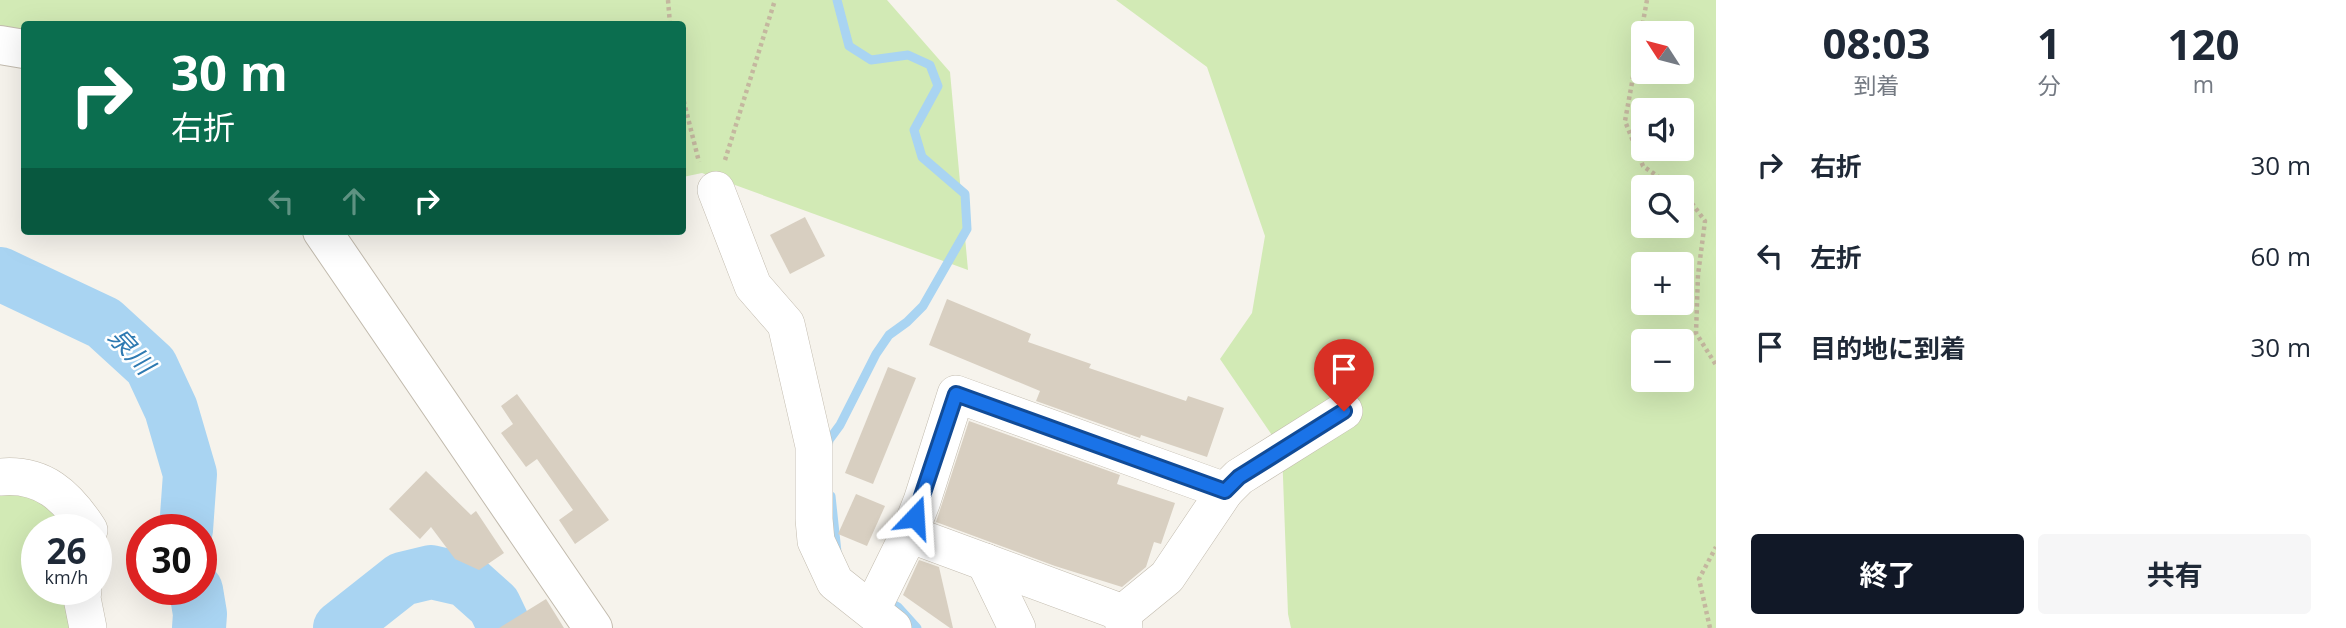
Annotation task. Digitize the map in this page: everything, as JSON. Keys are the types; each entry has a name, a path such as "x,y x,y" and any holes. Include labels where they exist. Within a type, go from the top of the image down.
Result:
{"street":[{"path":"0,45 21,48"},
{"path":"716,190 753,286 786,324 814,446 816,541 835,582 852,597 881,608 922,501 956,394 1225,491"},
{"path":"324,235 593,628"},
{"path":"909,534 985,562 1123,621 1167,577 1225,491 1239,477 1344,411"},
{"path":"0,477 18,475 46,484 73,504 79,514"},
{"path":"985,562 1017,628"},
{"path":"83,605 88,628"}],"path":[{"path":"668,0 670,21"},
{"path":"716,190 775,0"},
{"path":"1647,0 1625,121 1643,166 1656,175"},
{"path":"686,110 702,173 716,190"},
{"path":"1694,206 1705,221 1698,275 1696,333 1716,365"},
{"path":"1710,628 1699,579 1716,547"}],"green space":[{"path":"0,0 887,0 950,72 968,270 702,173 686,176 686,21 21,21 21,33 0,31"},
{"path":"1116,0 1716,0 1716,628 1291,628 1288,614 1282,450 1220,359 1252,313 1265,236 1207,67"},
{"path":"37,481 70,514 21,514 21,605 95,605 95,628 0,628 0,484"}],"building":[{"path":"805,217 825,256 790,274 770,235"},
{"path":"947,299 1031,334 1028,342 1091,364 1089,368 1186,401 1188,396 1224,408 1207,457 1141,435 1140,438 1036,401 1040,391 929,345"},
{"path":"888,367 916,378 873,484 845,473"},
{"path":"517,394 609,520 575,544 559,520 573,510 537,459 526,467 501,433 513,424 501,406"},
{"path":"969,421 1120,475 1117,484 1175,503 1161,544 1154,542 1146,567 1122,587 1055,566 936,522"},
{"path":"426,471 471,515 476,511 504,553 479,570 455,559 431,527 420,539 389,509"},
{"path":"856,494 885,506 867,546 838,534"},
{"path":"919,560 939,567 953,628 903,595"},
{"path":"546,599 564,628 499,628"}],"waterway":[{"path":"828,447 829,440 840,425 876,354 889,335 923,306 967,229 965,194 922,157 914,130 938,86 930,65 908,55 871,60 849,46 837,0"},
{"name":"泉川","path":"0,274 104,323 151,366 171,409 190,474 187,514"},
{"path":"831,496 837,552"},
{"name":"泉川","path":"340,628 402,579 431,572 466,580 494,605 505,628"},
{"path":"885,599 898,607 917,628"},
{"name":"泉川","path":"198,605 199,628"}],"route":[{"path":"915,517 956,394 1225,491 1239,477 1344,411"}]}
